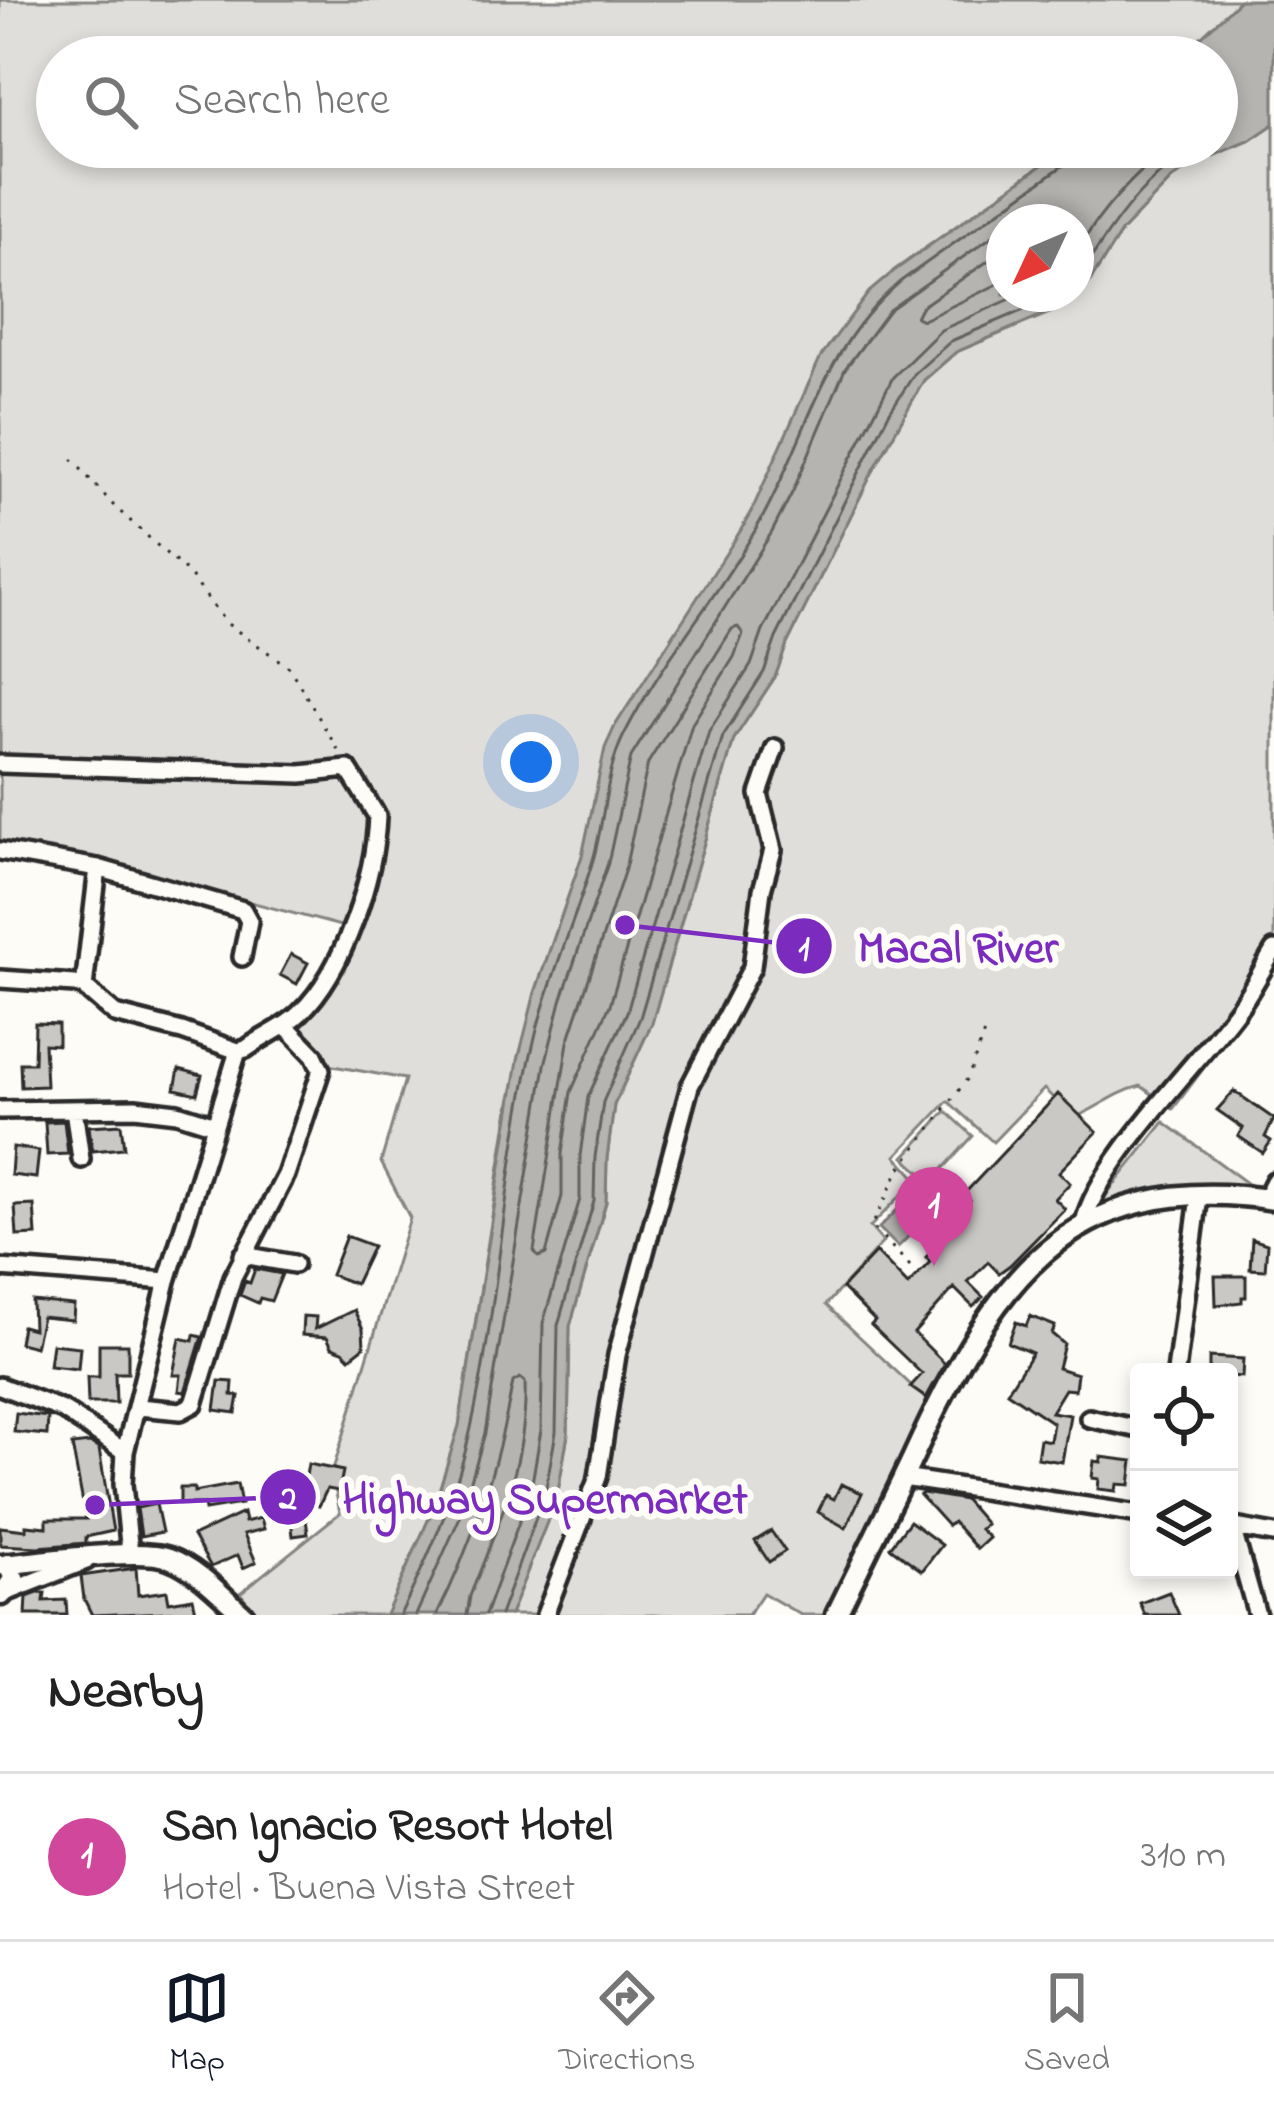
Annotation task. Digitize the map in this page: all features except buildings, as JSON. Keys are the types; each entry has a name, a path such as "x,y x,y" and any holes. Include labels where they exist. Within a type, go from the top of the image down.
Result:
{"main road":[{"path":"836,1615 955,1370 1001,1296 1030,1262 1084,1223 1148,1202 1271,1194"},
{"path":"3,1564 130,1554 174,1560 243,1615"},
{"path":"1,1595 14,1578 3,1564"}],"street":[{"path":"545,1615 598,1477 617,1355 690,1086 752,968 762,890 773,850 759,794 775,748"},
{"path":"0,764 263,773 348,769 376,816 353,925 337,959 310,1003 285,1025 238,1051 167,1281 124,1452 130,1554"},
{"path":"0,851 98,868 243,910 249,921 242,957"},
{"path":"84,987 98,868"},
{"path":"1084,1223 1093,1196 1129,1144 1242,1004 1274,950"},
{"path":"0,979 84,987 115,1014 182,1030 238,1051"},
{"path":"138,1407 182,1411 194,1405 243,1255 286,1175 321,1070 320,1062 285,1025"},
{"path":"74,1109 81,1159"},
{"path":"0,1110 162,1111 215,1125"},
{"path":"1177,1363 1199,1196"},
{"path":"243,1255 294,1264"},
{"path":"0,1268 167,1281"},
{"path":"0,1386 63,1410 124,1452"},
{"path":"1089,1418 1130,1428"},
{"path":"903,1478 1130,1513"},
{"path":"1238,1528 1274,1534"},
{"path":"1238,1551 1257,1615"},
{"path":"1,1595 92,1559"}],"path":[{"path":"72,459 114,506 190,574 226,623 289,667 348,769"},
{"path":"910,1265 872,1226 898,1170 968,1078 986,1030"}],"shaded area":[{"path":"0,0 1240,0 1202,36 36,36 36,168 1038,168 893,271 785,442 722,564 615,726 582,856 535,993 510,1102 459,1426 434,1507 386,1615 257,1615 240,1593 340,1513 332,1473 410,1218 381,1162 405,1079 328,1065 295,1025 352,929 96,861 0,841"},
{"path":"1274,124 1274,956 1255,1000 1173,1109 1141,1086 1074,1118 1044,1089 993,1142 948,1101 896,1156 917,1179 870,1227 883,1242 826,1305 932,1405 825,1615 801,1615 763,1593 748,1615 510,1615 557,1496 568,1434 570,1326 606,1202 614,1105 652,1023 734,739 775,677 872,473 924,380 956,352 1051,312 1094,312 1094,275 1122,231 1187,168 1238,168 1238,146"},
{"path":"946,1111 973,1136 931,1182 904,1157"},
{"path":"1164,1122 1270,1200 1186,1196 1083,1224"}],"water":[{"path":"1240,0 1274,0 1274,124 1238,146 1238,36 1202,36"},
{"path":"1038,168 1187,168 1122,231 1094,275 1094,204 987,204"},
{"path":"986,205 986,312 1049,312 956,352 924,380 872,473 775,677 734,739 652,1023 614,1105 606,1202 570,1326 568,1434 557,1497 510,1615 386,1615 434,1507 459,1426 518,1060 535,993 582,856 605,748 748,519 821,356 869,292"},
{"path":"906,1201 925,1220 898,1247 879,1228"}],"place":[{"name":"Macal River","path":"625,925"},
{"name":"San Ignacio Resort Hotel","path":"934,1266"},
{"name":"Highway Supermarket","path":"95,1505"}]}
